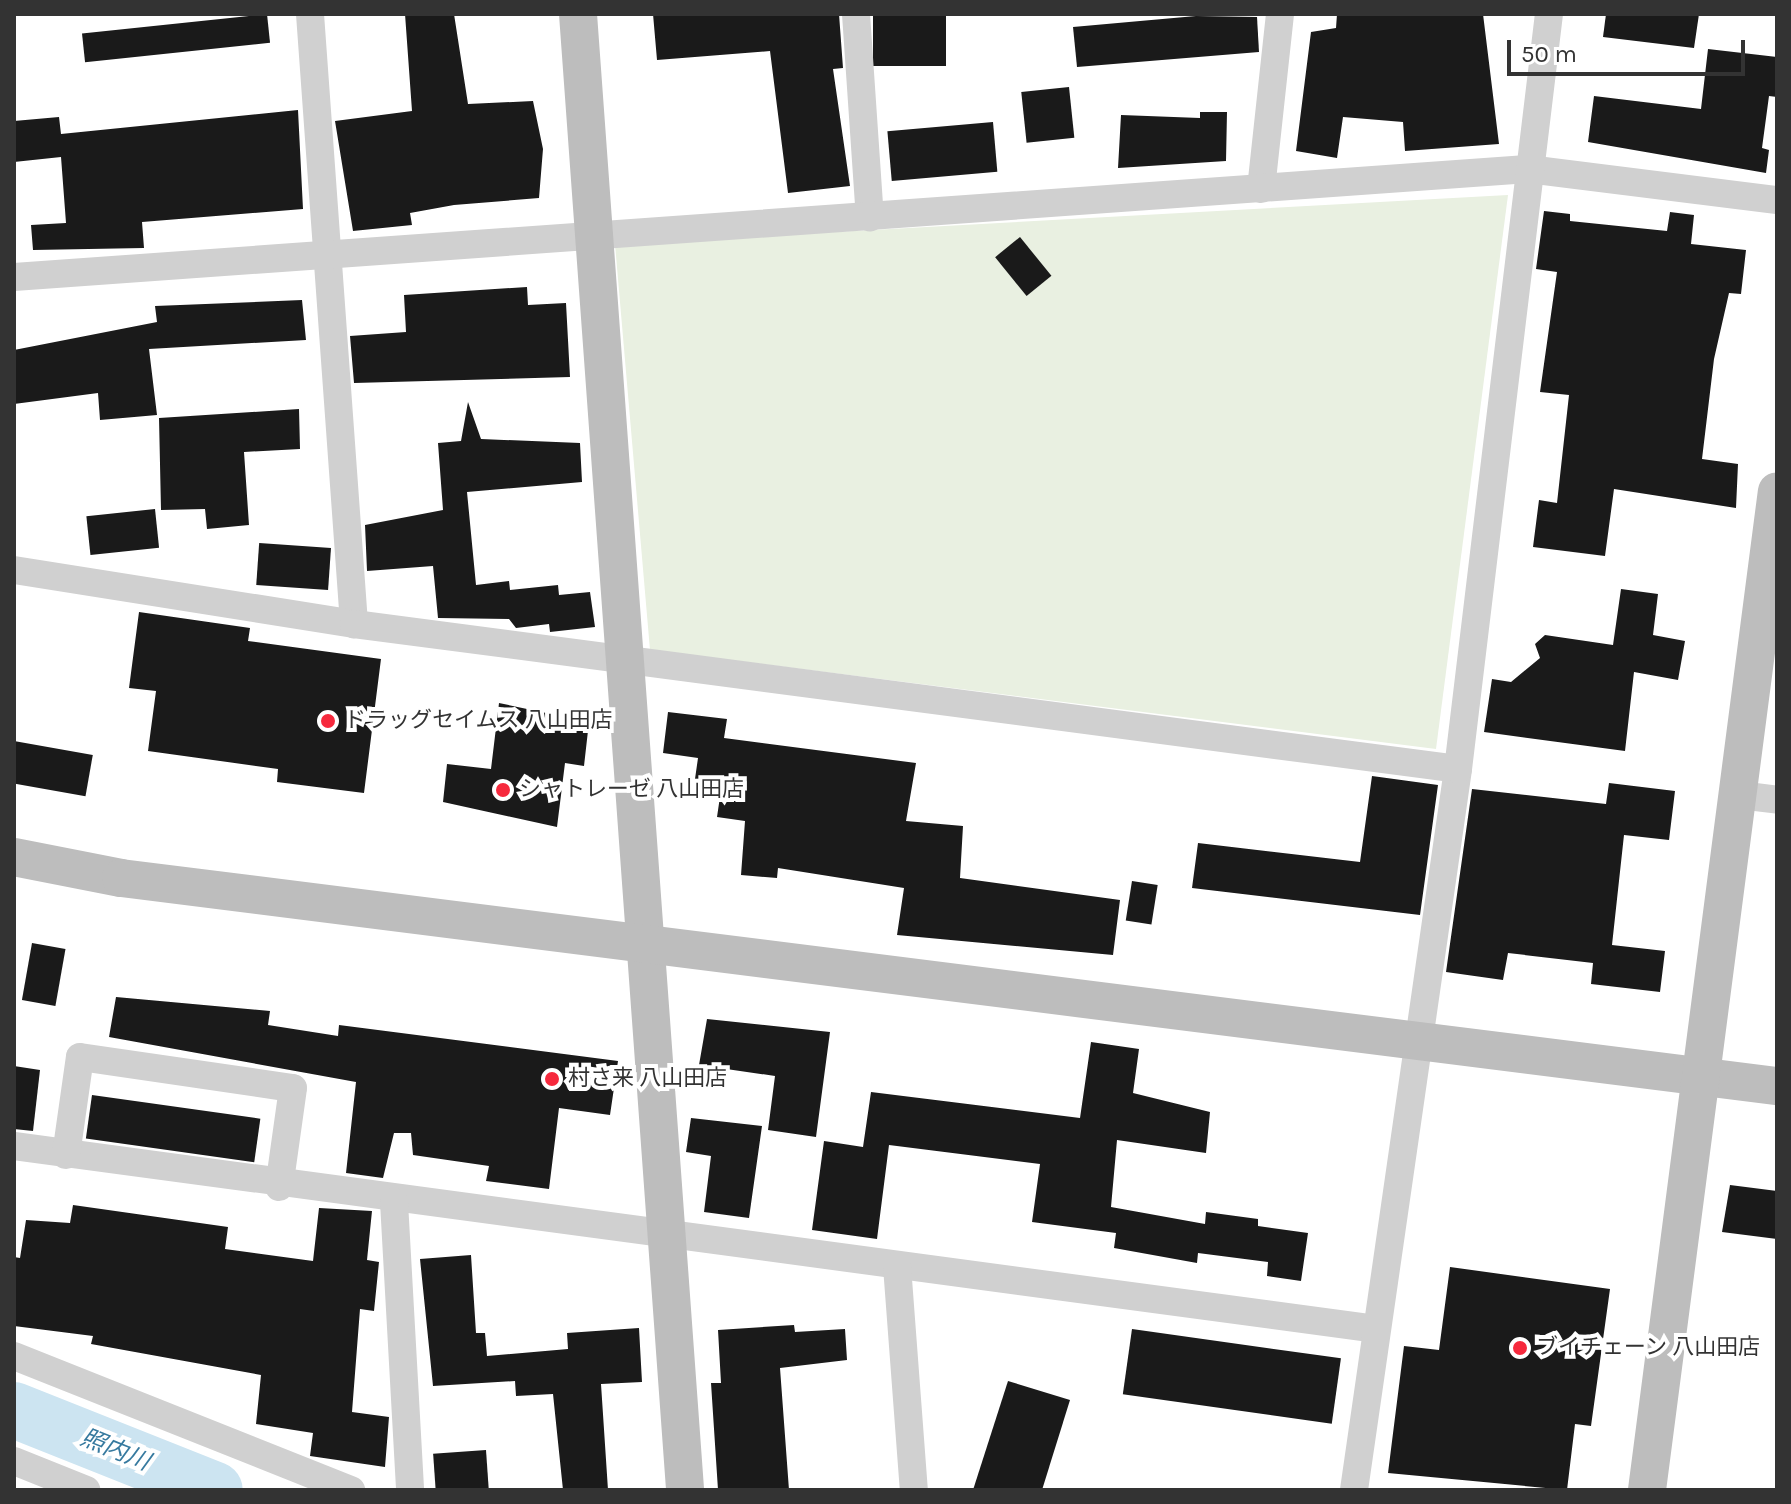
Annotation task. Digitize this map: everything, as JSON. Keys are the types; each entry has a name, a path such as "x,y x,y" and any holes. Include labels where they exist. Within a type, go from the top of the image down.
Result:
{"street":[{"path":"310,14 354,624"},
{"path":"578,14 627,660 641,944 685,1490"},
{"path":"856,14 870,218"},
{"path":"1261,189 1280,14"},
{"path":"1354,1490 1458,769 1549,14"},
{"path":"14,277 593,233 870,218 1528,169 1777,200"},
{"path":"1647,1490 1777,491"},
{"path":"14,570 354,624 1458,769"},
{"path":"1739,795 1777,800"},
{"path":"14,857 121,878 1777,1086"},
{"path":"66,1155 80,1057 293,1088 279,1187"},
{"path":"14,1146 279,1187 664,1234 1376,1329"},
{"path":"394,1202 410,1490"},
{"path":"897,1266 914,1490"},
{"path":"14,1356 351,1490"},
{"path":"14,1461 86,1490"}],"green space":[{"path":"1508,195 1436,749 650,650 615,244"}],"building":[{"path":"267,14 270,43 85,62 82,33"},
{"path":"405,14 454,14 468,104 533,101 543,149 539,198 454,205 410,213 412,225 353,231 335,121 412,111"},
{"path":"653,14 839,14 843,68 833,69 850,186 788,193 770,51 657,60"},
{"path":"873,14 946,14 946,66 873,66"},
{"path":"1337,14 1483,14 1499,144 1405,151 1403,122 1343,117 1337,158 1296,151 1311,32 1336,28"},
{"path":"1606,14 1699,14 1694,48 1603,37"},
{"path":"1196,16 1257,17 1259,52 1077,67 1073,27"},
{"path":"1708,49 1777,57 1777,97 1769,96 1762,148 1769,150 1766,173 1588,142 1594,96 1701,109"},
{"path":"1069,87 1074,138 1027,143 1021,92"},
{"path":"298,110 303,209 142,222 144,248 33,250 31,225 66,223 61,157 14,162 14,121 59,117 61,134"},
{"path":"1200,112 1227,112 1226,161 1118,168 1121,115 1200,118"},
{"path":"993,122 997,172 892,181 887,131"},
{"path":"1544,211 1570,214 1570,221 1667,231 1670,212 1694,215 1691,244 1746,250 1741,294 1729,293 1714,359 1702,459 1738,464 1736,508 1614,489 1605,556 1533,547 1539,500 1557,503 1569,395 1540,392 1557,272 1536,269"},
{"path":"1020,237 1051,276 1027,296 995,257"},
{"path":"527,287 528,305 566,303 570,377 354,383 350,336 406,332 404,295"},
{"path":"302,300 306,340 149,349 157,415 100,420 98,393 14,404 14,350 157,322 155,306"},
{"path":"468,402 481,439 580,443 582,482 467,492 476,585 509,581 510,590 558,585 559,595 590,592 595,627 550,632 549,624 516,628 509,619 438,618 433,566 367,571 365,525 443,510 438,443 461,441"},
{"path":"299,409 300,449 244,452 249,525 207,529 205,509 161,510 159,418"},
{"path":"155,509 159,548 90,555 86,516"},
{"path":"259,543 331,548 328,590 256,585"},
{"path":"1621,589 1658,594 1653,635 1685,641 1678,680 1634,672 1625,751 1484,732 1492,679 1511,682 1540,658 1535,644 1545,635 1613,645"},
{"path":"139,612 250,628 248,641 381,659 364,793 277,782 278,769 148,751 156,691 129,688"},
{"path":"499,703 589,722 584,766 565,763 557,827 443,802 447,764 491,769"},
{"path":"668,712 727,719 724,738 916,763 906,821 963,826 960,878 1120,900 1113,955 897,935 904,888 778,868 777,878 741,875 745,821 717,817 722,783 695,779 698,758 663,753"},
{"path":"14,741 93,755 85,796 14,784"},
{"path":"1372,776 1438,785 1420,915 1192,888 1198,843 1360,862"},
{"path":"1609,783 1675,791 1669,840 1624,835 1612,945 1665,951 1660,992 1591,984 1593,963 1508,953 1503,980 1446,972 1472,789 1606,804"},
{"path":"1132,881 1158,885 1151,925 1126,921"},
{"path":"32,943 65,949 55,1006 22,1000"},
{"path":"116,997 270,1011 268,1025 338,1036 339,1025 618,1061 610,1115 559,1108 549,1189 486,1181 489,1166 413,1155 411,1133 394,1133 383,1178 346,1173 356,1082 109,1037"},
{"path":"707,1019 830,1032 816,1137 768,1130 775,1076 699,1065"},
{"path":"1091,1042 1139,1049 1133,1093 1210,1112 1206,1153 1117,1140 1111,1207 1205,1224 1206,1212 1258,1219 1258,1226 1308,1233 1301,1281 1267,1276 1268,1262 1198,1253 1197,1263 1114,1248 1116,1233 1032,1222 1040,1164 889,1145 877,1239 812,1230 824,1141 863,1147 871,1092 1080,1118"},
{"path":"14,1066 40,1070 33,1131 14,1129"},
{"path":"92,1095 260,1119 254,1162 86,1139"},
{"path":"691,1118 762,1126 749,1218 704,1212 711,1156 686,1152"},
{"path":"1730,1185 1777,1191 1777,1239 1722,1232"},
{"path":"73,1205 228,1227 225,1249 313,1261 319,1208 372,1211 367,1260 379,1262 374,1311 360,1309 352,1412 389,1417 385,1467 310,1456 313,1433 256,1424 261,1375 91,1344 93,1336 14,1326 14,1257 20,1258 26,1220 70,1223"},
{"path":"471,1255 476,1333 485,1333 487,1356 568,1349 567,1333 639,1328 642,1382 601,1384 608,1490 563,1490 553,1394 516,1396 515,1381 433,1386 420,1259"},
{"name":"ブイチェーン 八山田店","path":"1450,1267 1610,1289 1591,1426 1575,1424 1567,1490 1388,1473 1404,1346 1439,1350"},
{"path":"794,1325 795,1332 845,1329 847,1360 780,1368 789,1490 718,1490 711,1383 721,1383 718,1330"},
{"path":"1132,1329 1341,1358 1332,1424 1123,1394"},
{"path":"1008,1381 1070,1400 1042,1490 973,1490"},
{"path":"486,1450 489,1490 436,1490 433,1454"}],"waterway":[{"name":"照内川","path":"14,1410 215,1490"}],"place":[{"name":"ドラッグセイムス 八山田店","path":"328,721"},
{"name":"シャトレーゼ 八山田店","path":"503,790"},
{"name":"村さ来 八山田店","path":"552,1079"},
{"name":"ブイチェーン 八山田店","path":"1520,1348"}]}
